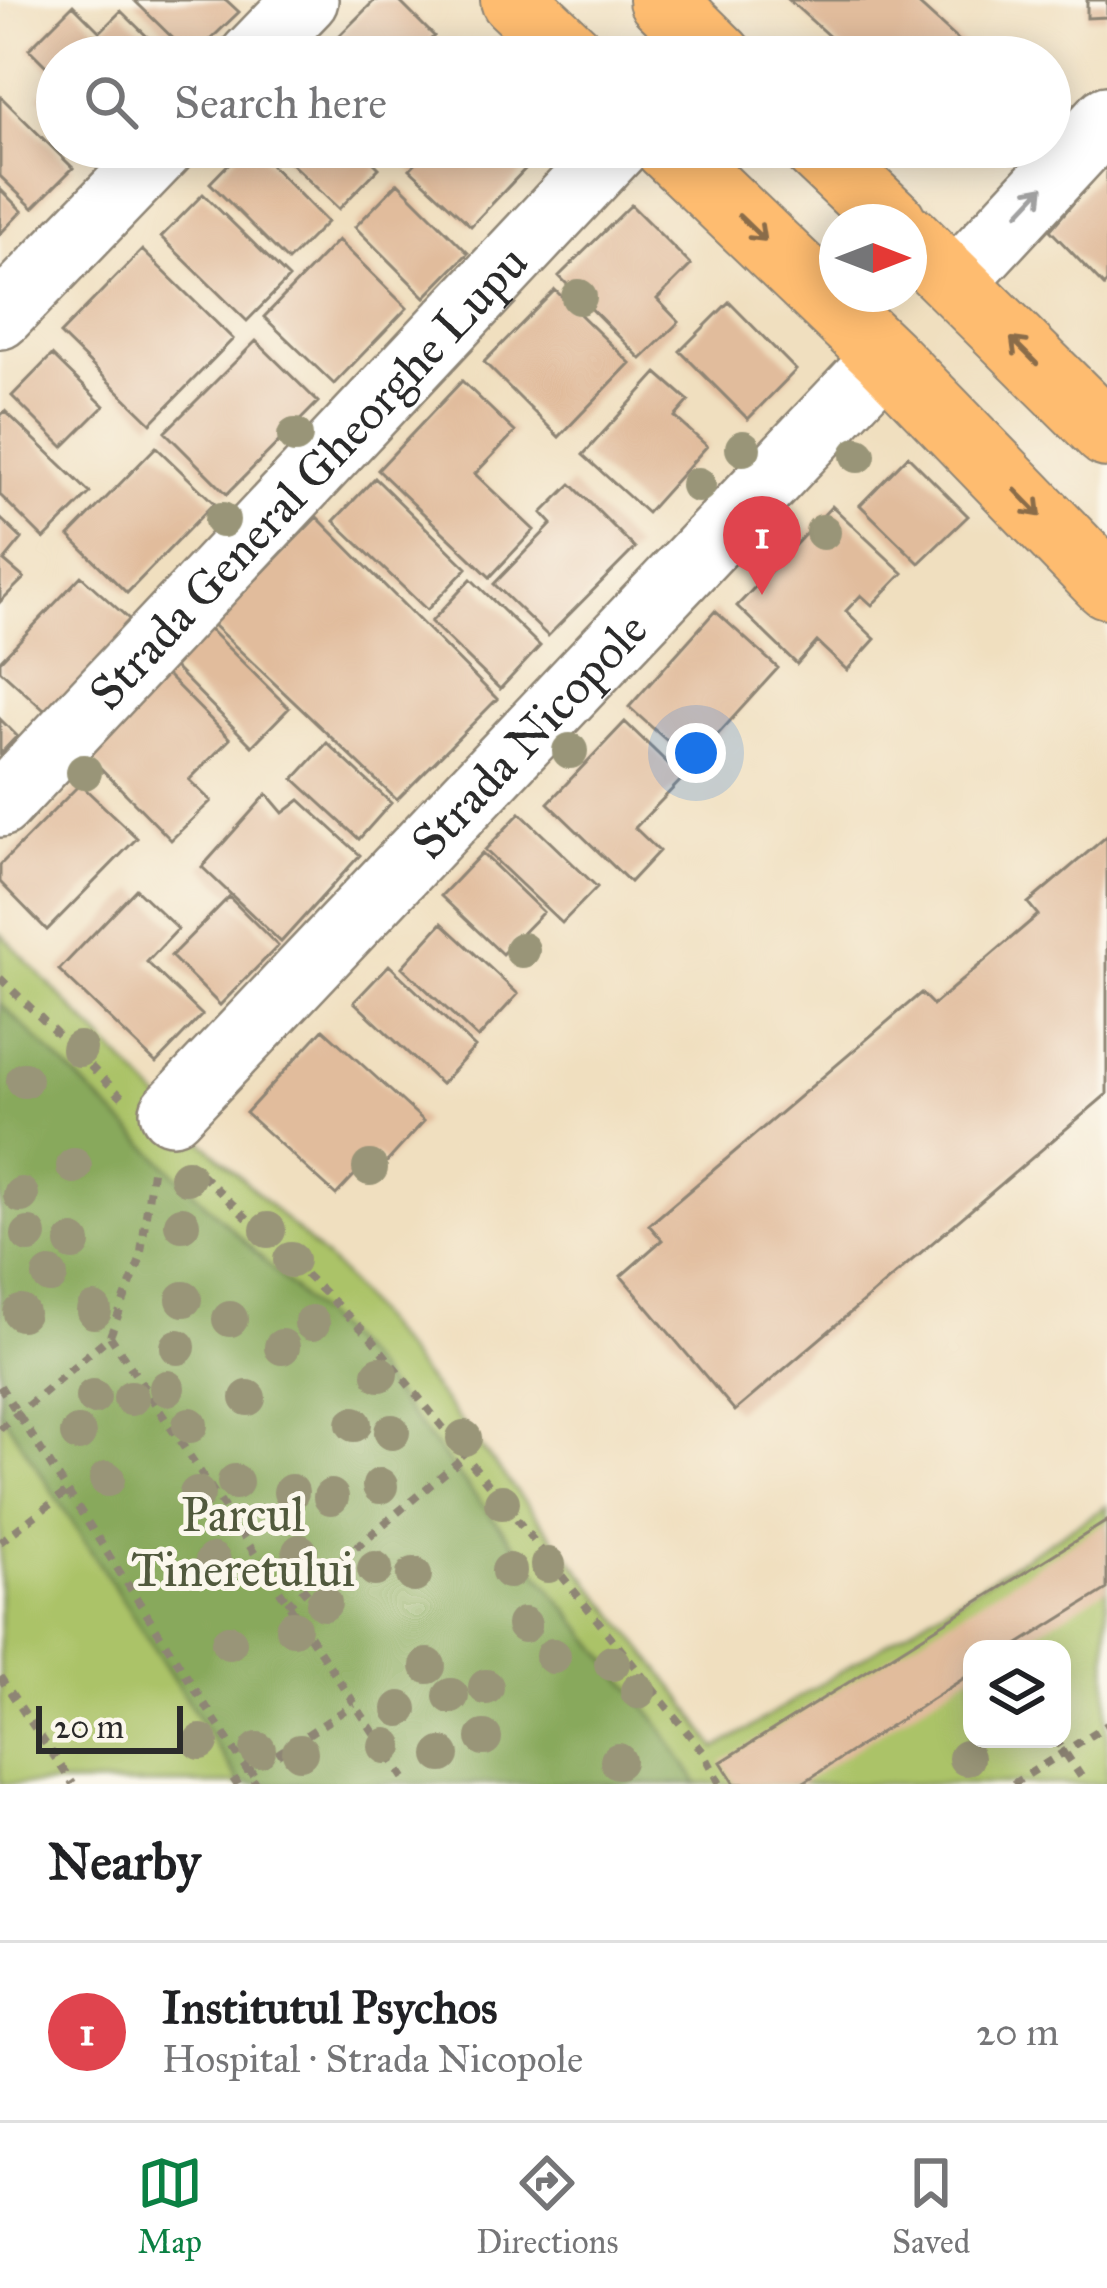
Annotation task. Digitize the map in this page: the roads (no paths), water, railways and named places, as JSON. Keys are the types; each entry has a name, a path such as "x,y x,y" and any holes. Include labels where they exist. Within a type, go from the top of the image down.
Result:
{"main road":[{"path":"514,0 552,36"},
{"path":"662,0 699,36"},
{"path":"689,168 886,357 1107,585"},
{"path":"836,168 873,204"},
{"path":"932,260 1107,434"}],"street":[{"path":"271,36 306,0"},
{"path":"1071,147 1107,118"},
{"path":"0,317 144,168"},
{"name":"Strada General Gheorghe Lupu","path":"0,805 596,168"},
{"path":"932,260 1045,168"},
{"name":"Strada Nicopole","path":"156,1127 886,357"}],"place":[{"name":"Institutul Psychos","path":"762,595"}],"park label":[{"name":"Parcul Tineretului","path":"243,1542"}]}
